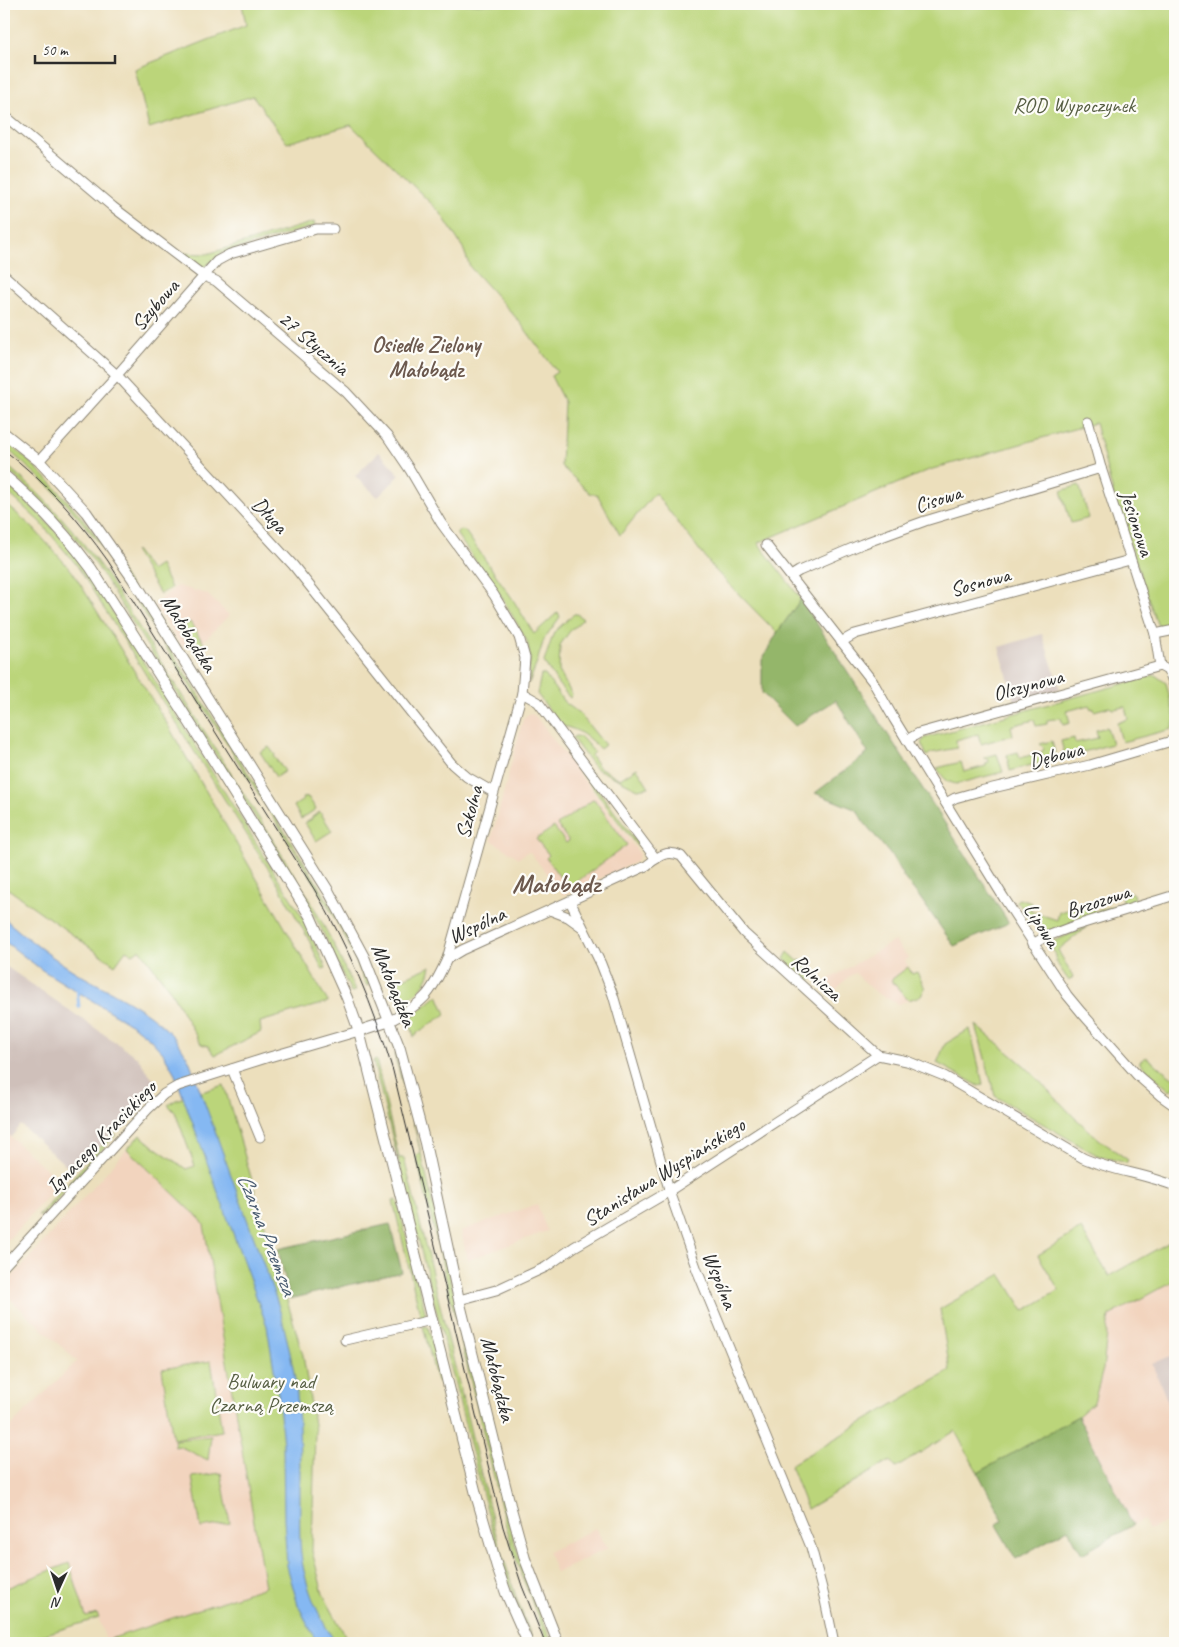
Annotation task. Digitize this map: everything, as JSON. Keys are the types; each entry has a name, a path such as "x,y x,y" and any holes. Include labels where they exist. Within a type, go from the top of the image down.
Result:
{"street":[{"name":"27 Stycznia","path":"4,116 113,207 204,276 216,281 346,392 387,436 410,470 440,523 494,595 519,637 525,658 522,694"},
{"name":"Szybowa","path":"39,461 217,261 230,254 316,229 333,229"},
{"name":"Długa","path":"4,275 117,375 292,565 452,764 467,777 493,792"},
{"name":"Jesionowa","path":"1088,421 1101,468 1155,634 1160,666 1169,671 1175,688"},
{"name":"Małobądzka","path":"4,433 39,461 86,512 133,578 329,892 363,955 400,1049 425,1143 459,1300 517,1531 531,1574 558,1643"},
{"name":"Cisowa","path":"791,576 798,571 862,544 925,521 1101,468"},
{"path":"4,475 28,495 71,541 110,597 310,916 347,998 359,1031 494,1558 506,1593 528,1643"},
{"name":"Lipowa","path":"766,544 873,682 1033,944 1081,1012 1137,1075 1175,1106"},
{"name":"Sosnowa","path":"841,642 855,634 1130,560"},
{"path":"1155,634 1175,630"},
{"name":"Olszynowa","path":"907,740 919,733 1160,666"},
{"path":"522,694 538,702 656,859"},
{"name":"Szkolna","path":"390,1021 417,1005 427,995 434,985 446,959 522,694"},
{"name":"Dębowa","path":"946,803 954,798 980,790 1090,765 1175,740"},
{"name":"Rolnicza","path":"656,859 668,852 681,856 744,934 878,1055"},
{"name":"Wspólna","path":"446,959 646,866 656,859"},
{"name":"Brzozowa","path":"1033,944 1074,926 1175,895"},
{"name":"Wspólna","path":"570,901 614,995 669,1190 697,1270 811,1547 834,1643"},
{"path":"550,910 568,917 582,927"},
{"path":"452,940 454,945 462,950"},
{"path":"359,1031 390,1021"},
{"name":"Ignacego Krasickiego","path":"4,1266 164,1094 178,1086 359,1031"},
{"path":"878,1055 907,1061 944,1076 1096,1164 1153,1178 1175,1186"},
{"name":"Stanisława Wyspiańskiego","path":"459,1300 496,1290 546,1267 574,1247 669,1190 878,1055"},
{"path":"232,1069 260,1137"},
{"path":"345,1340 432,1320"}],"shaded area":[{"path":"379,452 400,475 378,497 355,476"},
{"path":"177,586 207,594 229,615 200,645 182,647 154,605"},
{"path":"1042,634 1060,689 1015,702 999,647"},
{"path":"529,714 537,718 639,853 636,862 563,895 530,852 519,858 491,840 523,719"},
{"path":"894,941 908,957 905,961 912,974 917,972 925,988 921,996 898,1004 877,993 855,973 848,977 836,990 826,981"},
{"path":"4,965 137,1057 159,1087 126,1122 72,1171 21,1125 11,1137 4,1131"},
{"path":"4,1131 61,1182 4,1244"},
{"path":"127,1149 204,1225 265,1587 106,1640 97,1614 86,1617 69,1564 4,1589 4,1433 77,1361 4,1293 4,1286"},
{"path":"537,1204 547,1231 468,1260 461,1231"},
{"path":"1175,1280 1175,1518 1149,1530 1144,1520 1133,1525 1078,1416 1094,1402 1103,1369 1109,1316"},
{"path":"1175,1354 1175,1419 1152,1364"},
{"path":"595,1528 608,1548 556,1573 548,1552"}],"green space":[{"name":"ROD Wypoczynek","path":"242,4 690,4 695,7 704,4 1175,4 1175,622 1169,623 1169,627 1162,627 1157,624 1115,501 1095,423 929,470 758,543 801,599 777,633 715,570 655,493 620,535 597,494 591,494 561,466 564,402 551,376 557,372 519,321 470,267 463,248 440,212 351,125 287,143 253,96 149,128 135,69 246,25"},
{"path":"314,222 315,226 222,253 203,268 197,266 180,253 207,254"},
{"path":"4,440 35,467 63,496 114,560 319,886 345,932 370,984 367,986 343,933 313,880 101,545 49,486 4,446"},
{"path":"4,463 60,516 107,576 309,898 335,947 355,991 351,992 321,928 297,884 97,566 54,514 4,468"},
{"path":"4,483 49,524 82,565 303,918 326,968 322,969 309,940 276,881 76,564 40,522 4,489"},
{"path":"1079,485 1089,518 1071,523 1061,491"},
{"path":"4,502 33,528 72,571 166,722 328,1002 260,1022 261,1032 215,1055 208,1046 201,1044 170,990 140,949 133,954 126,950 115,965 4,886"},
{"path":"465,531 512,598 534,634 558,612 560,617 544,639 529,683 530,657 527,641 501,596 457,535 457,532"},
{"path":"135,550 151,571 160,565 171,588 160,594"},
{"path":"801,599 1009,923 954,946 904,878 893,858 863,821 857,810 815,793 868,753 836,700 795,726 762,693 762,660 777,633"},
{"path":"574,614 583,619 570,631 560,645 559,671 572,695 570,698 558,684 544,662 554,632"},
{"path":"190,622 206,647 197,652 181,627"},
{"path":"541,675 545,675 564,702 579,713 605,745 600,749 583,734 562,726 537,694"},
{"path":"1155,675 1166,683 1175,719 1172,729 1122,742 1117,723 1128,719 1125,707 1113,709 1109,707 1094,711 1089,705 1067,711 1070,723 1063,725 1061,718 1047,720 1047,724 1036,726 1034,720 1011,726 1013,735 981,744 978,734 956,740 957,748 931,753 927,756 921,743 925,738"},
{"path":"1107,727 1112,744 1065,757 1061,741 1074,738 1075,743 1098,738 1096,730"},
{"path":"575,736 581,737 594,752 591,755 599,767 620,779 637,768 649,787 638,789 595,768 572,738"},
{"path":"1052,741 1056,758 1010,771 1007,755 1018,752 1020,758 1042,752 1044,748 1040,744"},
{"path":"269,747 285,771 276,777 260,752"},
{"path":"997,754 1003,772 956,784 945,779 937,768 961,762 964,772 986,766 986,763 989,762 988,758 985,759 984,757"},
{"path":"581,772 585,772 639,845 636,845"},
{"path":"308,797 316,809 301,819 294,806 303,800 302,798"},
{"path":"594,799 627,845 568,888 546,858 549,855 536,839 554,827 566,843 569,841 557,825"},
{"path":"320,812 332,831 316,841 305,823"},
{"path":"1175,888 1175,892 1044,933 1037,924 1030,921 1016,901 1019,899 1032,903 1030,911 1057,920 1059,912 1092,904 1095,912 1123,903 1121,895 1130,892 1135,900"},
{"path":"1087,927 1058,950 1073,977 1069,981 1056,962 1056,955 1049,943"},
{"path":"788,952 798,961 801,960 816,976 808,981 784,959"},
{"path":"431,966 425,983 417,992 402,1001 408,1003 401,1004 392,983"},
{"path":"908,967 912,974 917,972 925,988 921,996 908,1000 891,980"},
{"path":"438,995 446,1014 414,1037 409,1019"},
{"path":"976,1025 1026,1067 1074,1117 1100,1140 1128,1160 1126,1163 1097,1155 995,1096"},
{"path":"970,1029 983,1084 979,1086 937,1063 945,1044"},
{"path":"394,1054 406,1090 419,1145 408,1101"},
{"path":"1146,1057 1175,1079 1175,1086 1170,1091 1139,1062"},
{"path":"376,1060 399,1158 404,1158 495,1531 517,1600 534,1643 509,1584 491,1526 373,1061"},
{"name":"Bulwary nad Czarną Przemszą","path":"224,1085 303,1355 315,1431 312,1551 323,1594 349,1643 135,1643 135,1640 126,1643 98,1643 265,1587 204,1225 127,1149 140,1135 186,1169 195,1166 175,1112 168,1105 176,1100"},
{"path":"113,1133 116,1135 45,1212 38,1216"},
{"path":"421,1153 506,1513 526,1579 552,1643 548,1643 520,1571 505,1522 416,1155"},
{"path":"397,1200 426,1315 425,1318 421,1318 393,1201"},
{"path":"390,1224 402,1272 290,1299 278,1249"},
{"path":"1081,1229 1109,1276 1175,1239 1175,1280 1109,1316 1103,1369 1094,1402 1078,1416 978,1473 955,1431 896,1468 890,1461 807,1509 790,1465 950,1371 940,1309 1001,1274 1024,1311 1059,1290 1038,1255"},
{"path":"423,1326 428,1327 442,1380 437,1382"},
{"path":"211,1361 222,1431 173,1439 162,1369"},
{"path":"1078,1416 1133,1525 1082,1554 1068,1529 1016,1559 996,1525 1003,1520 978,1473"},
{"path":"211,1436 208,1460 179,1446 175,1447 174,1440"},
{"path":"221,1473 230,1523 201,1528 192,1477"},
{"path":"69,1563 86,1617 97,1614 99,1618 16,1643 4,1643 4,1589"}],"water":[{"path":"4,918 30,940 77,973 151,1016 175,1038 189,1060 278,1304 285,1330 298,1408 302,1562 306,1581 313,1599 336,1643 317,1643 298,1605 287,1566 283,1445 278,1394 267,1326 174,1072 163,1053 149,1038 132,1025 42,970 4,941"}],"waterway":[{"path":"77,988 79,1007"}],"tram line":[{"path":"4,450 61,502 108,561 314,889 338,932 359,977 369,1000 393,1071 503,1527 522,1586 545,1643"}],"district":[{"name":"Osiedle Zielony Małobądz","path":"426,356"},
{"name":"Małobądz","path":"556,883"}],"water label":[{"name":"Czarna Przemsza","path":"268,1234"}]}
